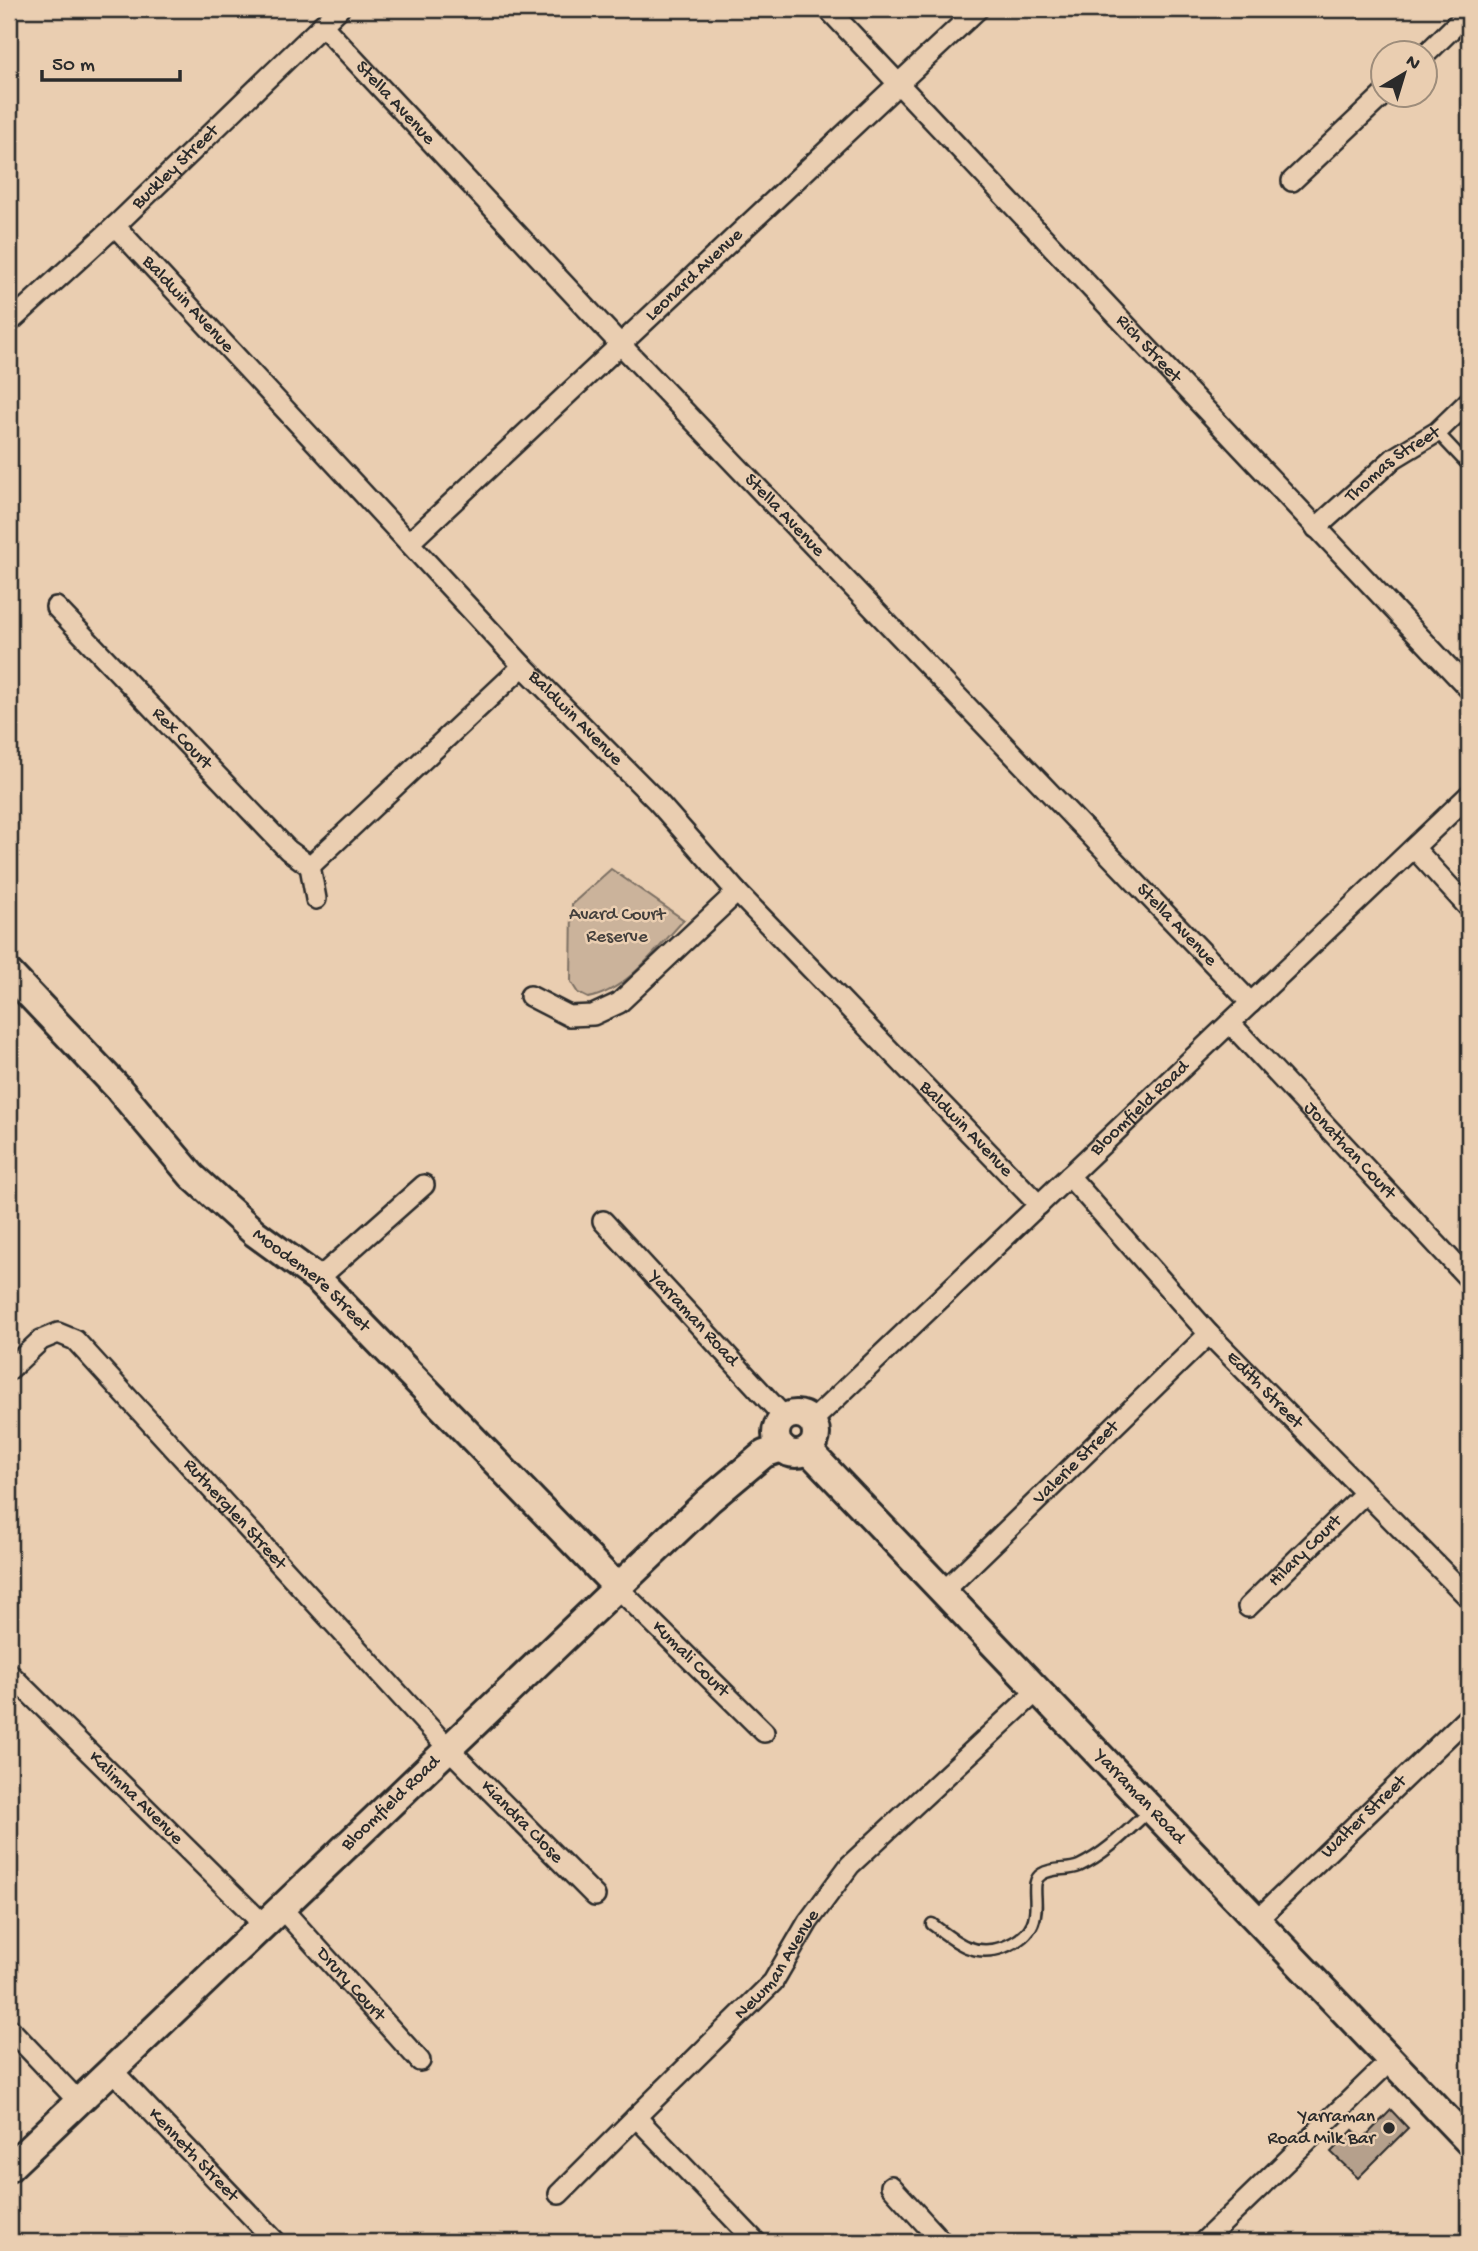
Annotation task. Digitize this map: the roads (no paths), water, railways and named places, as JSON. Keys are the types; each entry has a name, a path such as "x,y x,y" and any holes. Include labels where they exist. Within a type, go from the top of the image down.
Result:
{"street":[{"name":"Buckley Street","path":"9,324 115,226 339,9"},
{"name":"Rich Street","path":"828,9 1469,689"},
{"name":"Leonard Avenue","path":"410,542 978,9"},
{"path":"1440,40 1469,12"},
{"name":"Stella Avenue","path":"322,25 620,344 1251,1003"},
{"path":"1292,181 1370,107"},
{"name":"Baldwin Avenue","path":"115,226 523,666 657,801 737,892 1039,1205"},
{"name":"Thomas Street","path":"1316,528 1394,458 1437,432 1469,401"},
{"name":"Rex Court","path":"56,607 288,849 310,866"},
{"path":"316,899 310,866 523,666"},
{"name":"Bloomfield Road","path":"812,1421 1469,795"},
{"path":"1413,848 1469,908"},
{"path":"530,996 569,1016 593,1015 620,1003 737,892"},
{"name":"Moodemere Street","path":"9,973 117,1087 192,1176 256,1233 318,1279 617,1587"},
{"name":"Jonathan Court","path":"1230,1023 1469,1279"},
{"name":"Edith Street","path":"1069,1176 1209,1334 1469,1598"},
{"path":"318,1279 424,1185"},
{"name":"Yarraman Road","path":"603,1221 784,1418"},
{"name":"Rutherglen Street","path":"9,1370 41,1340 58,1333 75,1340 449,1749"},
{"name":"Valerie Street","path":"944,1591 1209,1334"},
{"path":"802,1414 812,1421 816,1440 808,1450 792,1454 782,1448 776,1436 784,1418 802,1414"},
{"name":"Bloomfield Road","path":"9,2168 709,1500 764,1454 782,1448"},
{"name":"Yarraman Road","path":"808,1450 1258,1919 1390,2061 1466,2133"},
{"name":"Hilary Court","path":"1248,1607 1364,1494"},
{"name":"Kumali Court","path":"617,1587 764,1732"},
{"name":"Kalimna Avenue","path":"9,1672 273,1917"},
{"name":"Newman Avenue","path":"559,2194 773,1982 808,1922 849,1865 1038,1690"},
{"name":"Walter Street","path":"1258,1919 1469,1716"},
{"name":"Kiandra Close","path":"449,1749 595,1896"},
{"name":"Drury Court","path":"273,1917 420,2060"},
{"path":"9,2028 78,2101"},
{"path":"1203,2242 1390,2061"},
{"name":"Kenneth Street","path":"111,2069 276,2242"},
{"path":"636,2117 756,2242"},
{"path":"891,2186 942,2242"}],"lane":[{"path":"1437,432 1469,466"},
{"path":"932,1924 959,1945 973,1950 989,1952 1010,1944 1030,1929 1038,1902 1034,1891 1036,1880 1041,1874 1077,1867 1107,1848 1152,1809"}],"place":[{"name":"Yarraman Road Milk Bar","path":"1389,2128"}],"park label":[{"name":"Avard Court Reserve","path":"617,926"}]}
